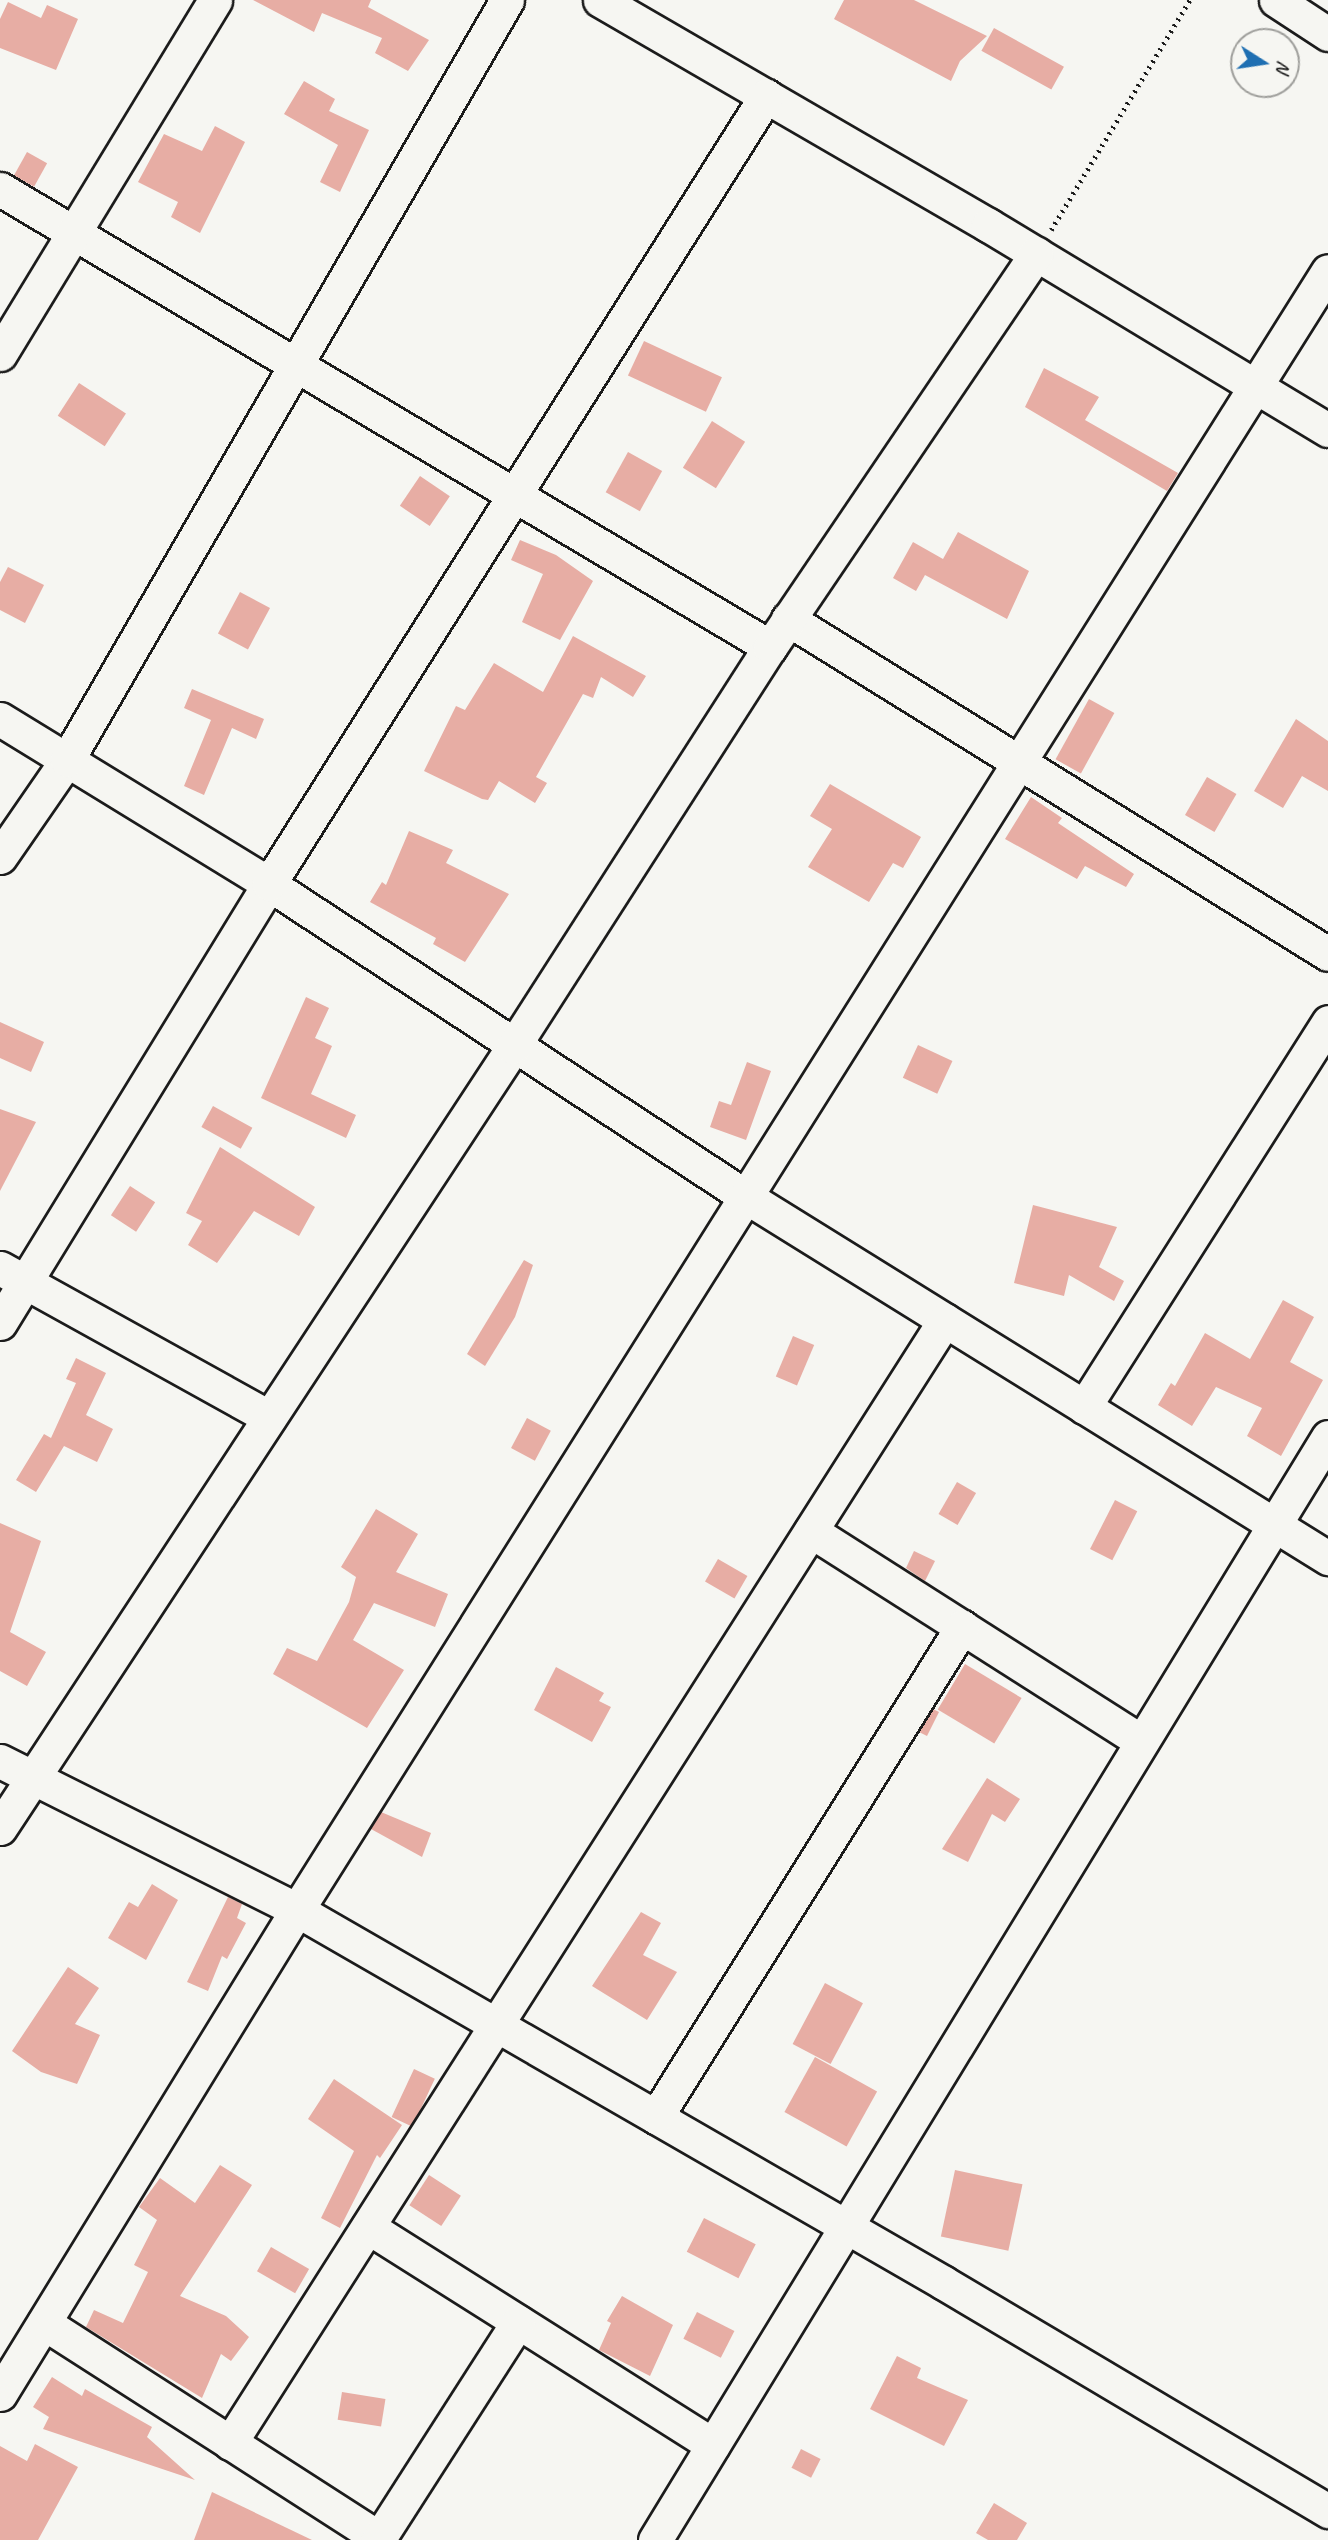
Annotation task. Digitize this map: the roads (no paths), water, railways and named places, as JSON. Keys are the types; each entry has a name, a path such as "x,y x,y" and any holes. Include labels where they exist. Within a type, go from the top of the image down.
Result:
{"street":[{"path":"0,354 215,0"},
{"path":"0,858 67,760 506,0"},
{"path":"600,0 1036,254 1328,430"},
{"path":"1276,0 1328,34"},
{"path":"0,1323 12,1276 270,884 766,96"},
{"path":"0,189 770,647"},
{"path":"0,1828 30,1778 513,1047 788,619 1036,254"},
{"path":"0,2394 297,1910 748,1198 1328,271"},
{"path":"788,619 1328,954"},
{"path":"0,719 270,884 513,1047 748,1198 1328,1558"},
{"path":"1084,1407 1328,1022"},
{"path":"12,1276 269,1417"},
{"path":"230,2443 944,1320"},
{"path":"655,2540 1328,1437"},
{"path":"811,1531 1141,1741"},
{"path":"656,2116 962,1626"},
{"path":"0,1761 297,1910 846,2226 1328,2511"},
{"path":"368,2227 713,2445"},
{"path":"44,2323 378,2539 518,2322"}]}
